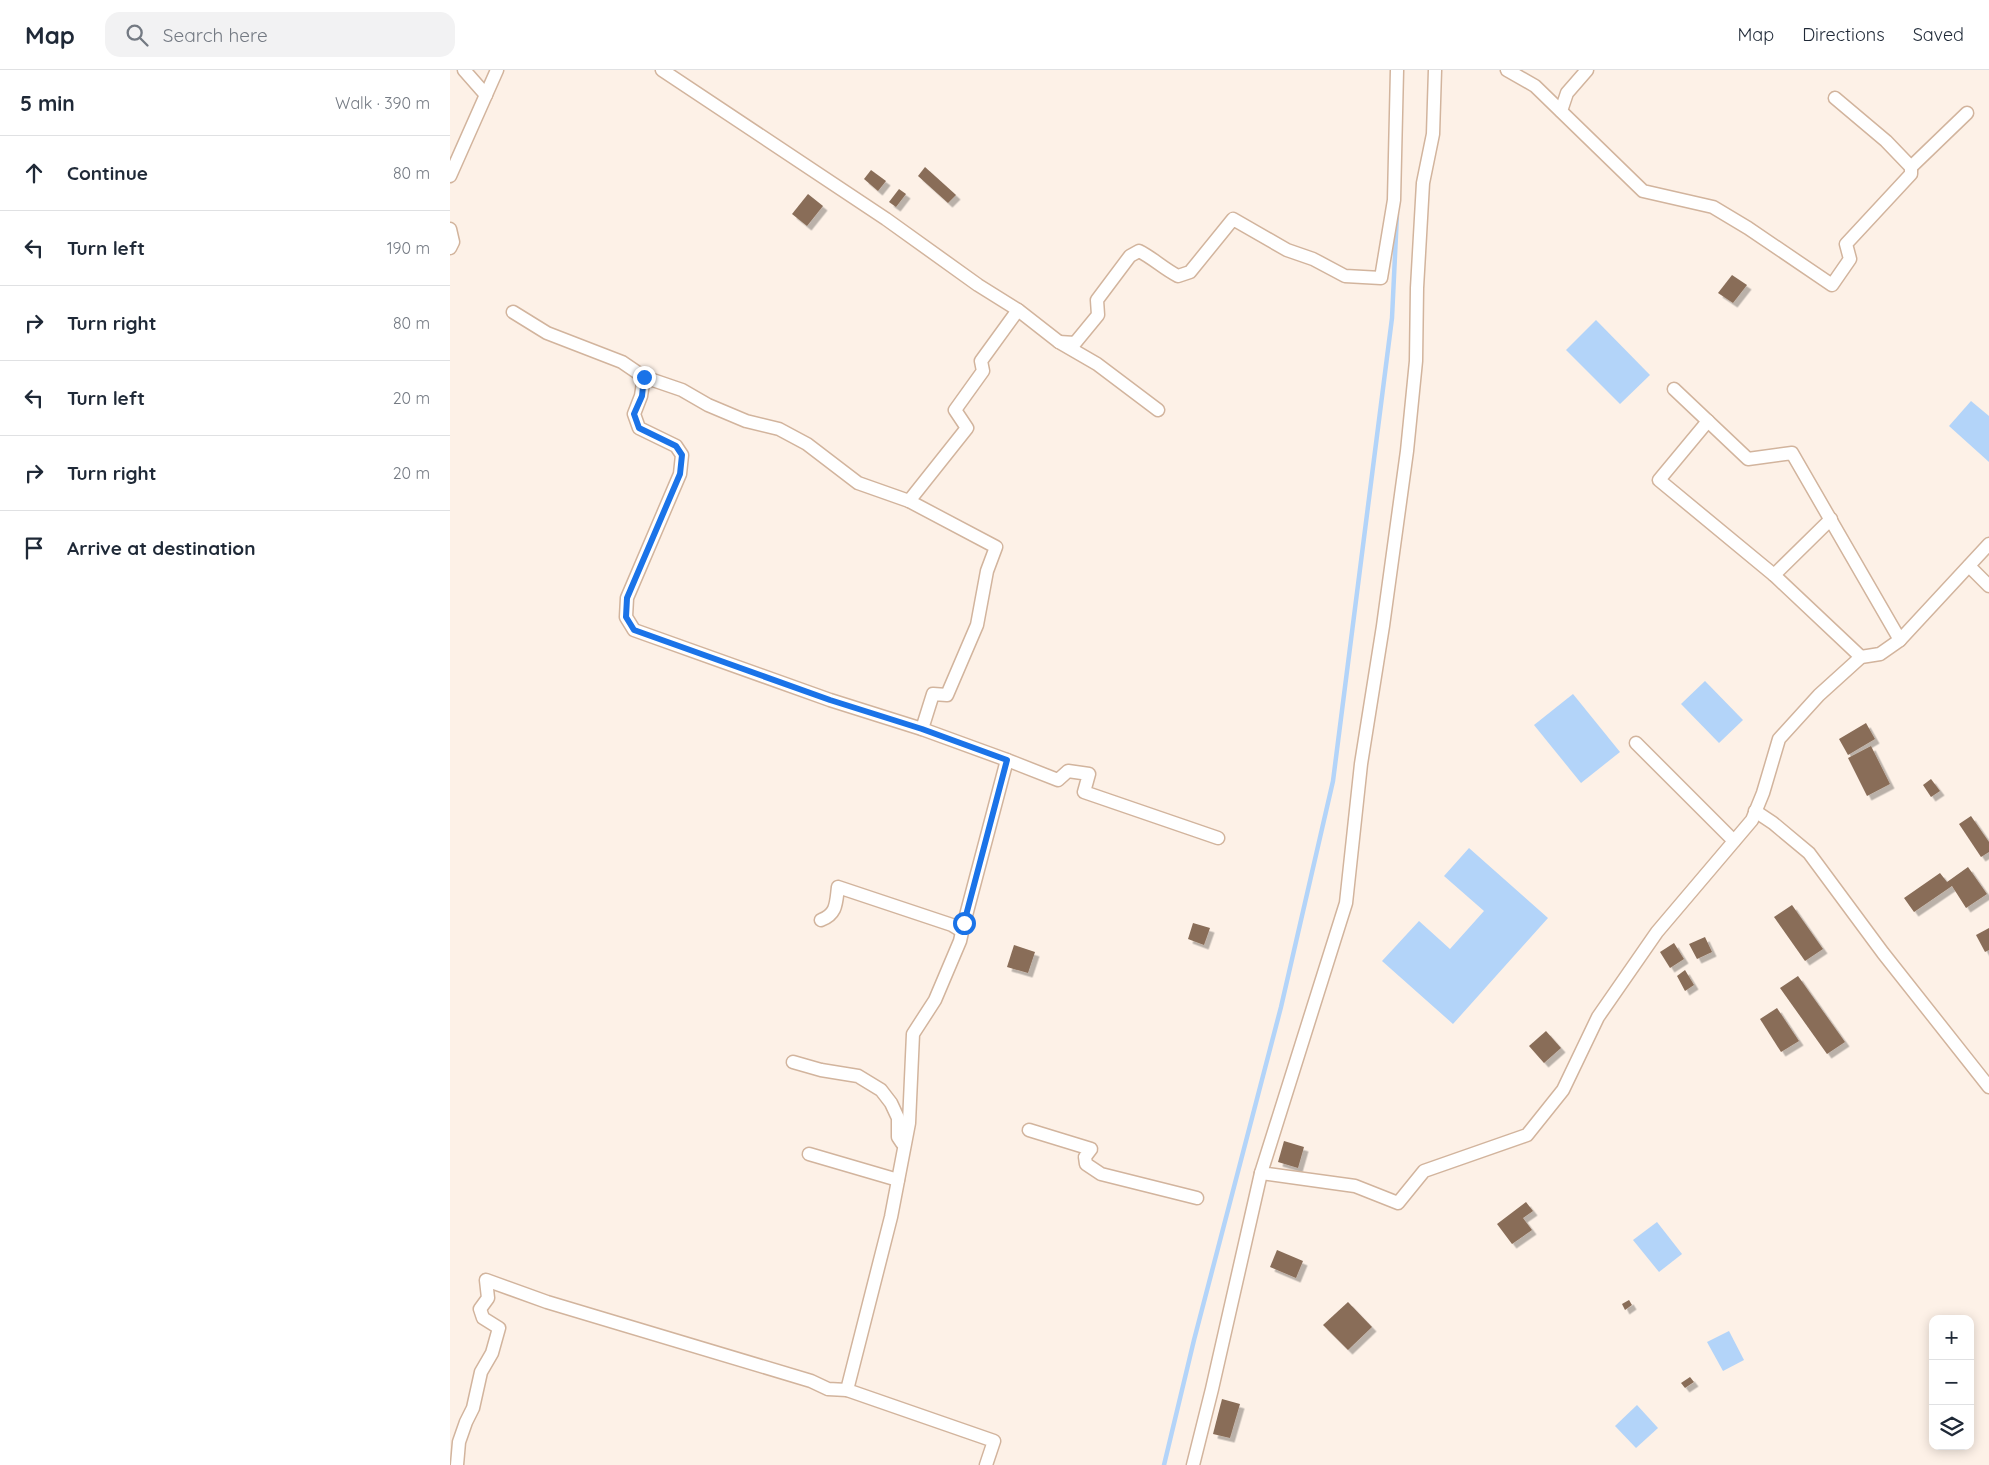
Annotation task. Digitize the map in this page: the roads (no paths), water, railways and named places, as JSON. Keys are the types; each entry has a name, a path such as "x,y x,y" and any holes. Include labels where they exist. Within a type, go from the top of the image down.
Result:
{"street":[{"path":"464,70 486,94"},
{"path":"450,176 497,70"},
{"path":"662,70 886,219 978,285 1018,310 1059,342 1097,364 1158,410"},
{"path":"1059,342 1075,343 1098,315 1097,300 1130,256 1139,251 1152,258 1164,269 1178,276 1190,272 1233,220 1287,250 1313,259 1346,276 1381,278 1394,200 1397,70"},
{"path":"1193,1465 1261,1173 1346,903 1361,764 1383,626 1407,451 1416,361 1417,288 1423,183 1433,134 1435,70"},
{"path":"1507,70 1535,86 1643,191 1713,207 1748,228 1832,285 1850,260 1846,244 1911,174 1911,167 1886,141 1835,98"},
{"path":"1562,111 1567,93 1587,70"},
{"path":"1911,167 1967,113"},
{"path":"450,229 453,242 450,248"},
{"path":"909,501 967,428 955,410 983,371 981,361 1018,310"},
{"path":"513,312 547,333 622,362 644,377 682,390 708,405 746,421 778,429 807,444 858,483 909,501 996,547 986,570 977,626 947,695 933,694 922,729"},
{"path":"644,377 642,396 634,414 639,428 676,446 682,455 680,474 627,598 626,617 634,630 830,700 922,729 1058,780 1068,771 1089,774 1084,792 1218,838"},
{"path":"1674,389 1748,460 1792,453 1900,640"},
{"path":"1708,421 1659,480 1774,575 1861,656"},
{"path":"1774,575 1831,519"},
{"path":"1261,1173 1355,1186 1398,1203 1424,1171 1527,1135 1563,1090 1598,1017 1657,932 1752,820 1779,739 1819,695 1861,656 1880,654 1900,640 1989,544"},
{"path":"1969,566 1989,586"},
{"path":"1636,743 1734,841"},
{"path":"846,1390 891,1217 909,1123 912,1034 935,1000 960,941 1007,760"},
{"path":"1755,811 1810,853 1883,953 1989,1087"},
{"path":"821,920 829,917 836,910 838,887 952,925 962,931"},
{"path":"793,1062 821,1070 858,1076 881,1090 898,1118 898,1137 904,1146"},
{"path":"1029,1130 1091,1149 1085,1157 1086,1164 1101,1174 1197,1198"},
{"path":"809,1154 898,1180"},
{"path":"457,1465 459,1442 473,1408 481,1372 492,1352 499,1328 483,1318 480,1309 488,1298 486,1280 547,1302 811,1381 828,1388 846,1390 994,1441 986,1465"}],"water":[{"path":"1596,320 1650,375 1620,404 1566,350"},
{"path":"1971,401 1989,416 1989,462 1949,426"},
{"path":"1705,681 1743,720 1719,743 1681,704"},
{"path":"1573,694 1620,752 1581,783 1534,725"},
{"path":"1469,848 1548,918 1453,1024 1382,961 1419,921 1450,949 1484,911 1444,876"},
{"path":"1657,1222 1682,1254 1659,1272 1633,1240"},
{"path":"1729,1331 1744,1360 1723,1371 1707,1342"},
{"path":"1637,1405 1658,1428 1636,1448 1615,1426"}],"waterway":[{"path":"1164,1465 1194,1340 1281,1007 1333,781 1392,318 1397,214"}]}
